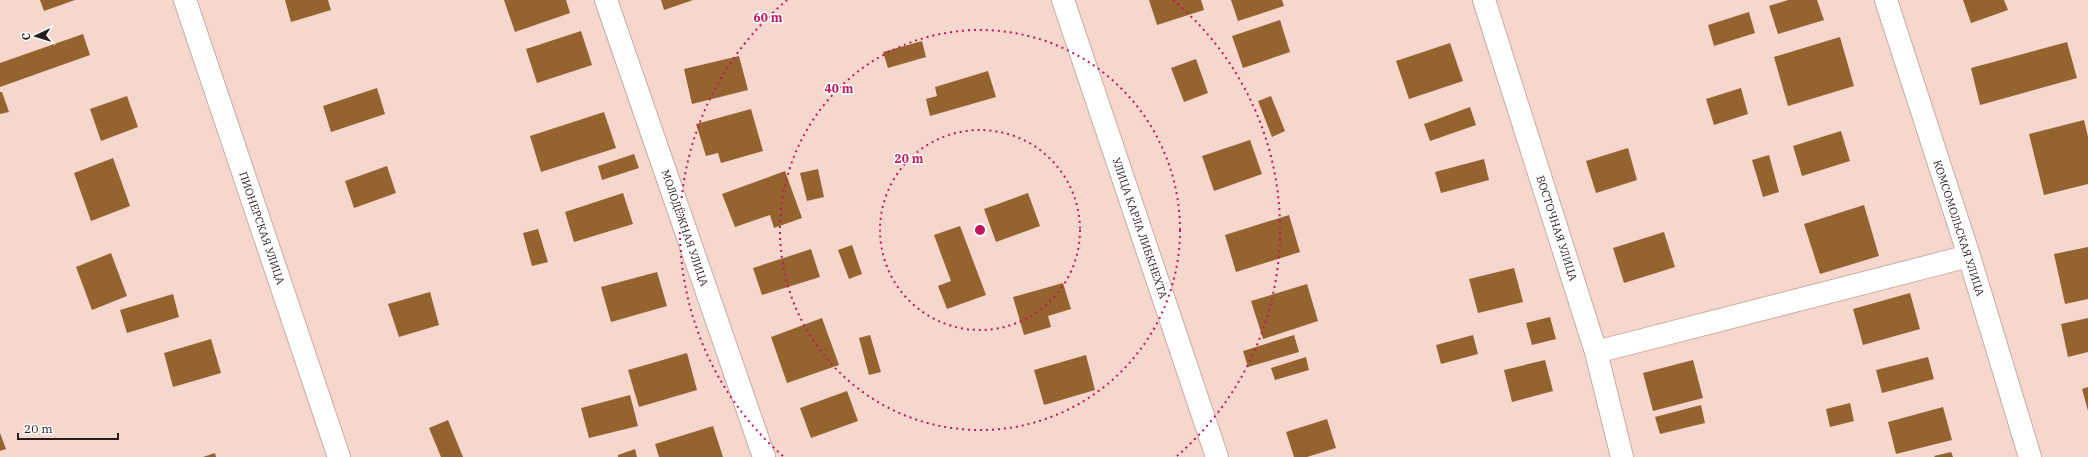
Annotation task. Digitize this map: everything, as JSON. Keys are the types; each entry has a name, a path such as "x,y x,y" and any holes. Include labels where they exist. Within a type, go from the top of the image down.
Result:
{"street":[{"name":"ПИОНЕРСКАЯ УЛИЦА","path":"185,0 339,457"},
{"name":"МОЛОДЁЖНАЯ УЛИЦА","path":"606,0 764,457"},
{"name":"УЛИЦА КАРЛА ЛИБКНЕХТА","path":"1063,0 1217,457"},
{"name":"ВОСТОЧНАЯ УЛИЦА","path":"1484,0 1596,352 1622,457"},
{"name":"КОМСОМОЛЬСКАЯ УЛИЦА","path":"1886,0 1969,256 2030,457"},
{"path":"1596,352 1969,256"}],"building":[{"path":"40,0 75,0 44,11"},
{"path":"285,0 328,0 331,10 291,22"},
{"path":"504,0 566,0 570,13 515,32"},
{"path":"661,0 693,0 664,10"},
{"path":"1149,0 1201,0 1204,10 1157,25"},
{"path":"1231,0 1282,0 1284,6 1238,21"},
{"path":"1788,0 1817,0 1824,20 1778,34 1769,6"},
{"path":"1963,0 2004,0 2008,10 1971,23"},
{"path":"1749,12 1755,33 1714,46 1708,25"},
{"path":"1280,20 1290,52 1243,68 1232,36"},
{"path":"581,31 592,65 537,83 526,49"},
{"path":"83,34 90,55 0,87 0,63"},
{"path":"1840,37 1854,86 1788,106 1774,57"},
{"path":"922,41 926,57 888,68 883,52"},
{"path":"2067,42 2077,78 1980,105 1971,68"},
{"path":"1450,43 1463,81 1409,99 1396,61"},
{"path":"739,56 748,90 692,104 684,69"},
{"path":"1196,59 1208,93 1184,102 1171,68"},
{"path":"988,71 996,97 930,116 926,99 937,96 935,87"},
{"path":"377,88 385,114 331,132 323,106"},
{"path":"1741,88 1748,114 1714,125 1706,99"},
{"path":"0,92 2,92 9,112 0,114"},
{"path":"127,96 138,127 101,141 90,109"},
{"path":"1271,96 1285,131 1272,137 1258,101"},
{"path":"1470,107 1476,125 1430,141 1424,124"},
{"path":"751,109 763,151 721,163 718,153 706,156 696,124"},
{"path":"604,112 616,148 541,172 530,136"},
{"path":"2084,120 2088,137 2088,184 2044,195 2029,134"},
{"path":"1841,131 1850,161 1802,176 1793,146"},
{"path":"1250,140 1262,174 1214,191 1202,156"},
{"path":"1628,148 1637,180 1596,193 1586,161"},
{"path":"634,154 639,168 602,180 598,166"},
{"path":"1769,155 1779,192 1763,197 1752,160"},
{"path":"113,158 130,206 91,221 74,173"},
{"path":"1484,159 1489,180 1441,193 1435,172"},
{"path":"387,166 396,193 354,208 345,181"},
{"path":"818,169 824,197 807,201 800,173"},
{"path":"785,171 802,218 774,228 770,215 735,227 722,194"},
{"path":"623,193 633,224 574,242 565,212"},
{"path":"1028,193 1040,226 996,242 984,209"},
{"path":"1864,205 1879,256 1820,274 1804,224"},
{"path":"1289,215 1300,252 1236,272 1225,235"},
{"path":"960,226 986,295 947,309 938,286 951,281 934,235"},
{"path":"538,229 548,262 532,266 523,233"},
{"path":"1664,232 1675,267 1624,283 1613,248"},
{"path":"852,245 862,274 849,279 838,250"},
{"path":"2088,247 2088,299 2065,304 2054,254"},
{"path":"811,249 820,277 762,295 753,268"},
{"path":"111,253 127,296 92,310 76,267"},
{"path":"1514,268 1523,302 1478,313 1469,279"},
{"path":"657,272 667,306 611,322 601,287"},
{"path":"1063,283 1071,309 1048,316 1051,327 1024,335 1013,297"},
{"path":"1307,284 1318,321 1263,339 1251,301"},
{"path":"430,292 439,325 399,337 388,304"},
{"path":"1910,293 1920,329 1863,345 1853,309"},
{"path":"173,294 179,317 127,333 120,310"},
{"path":"1550,317 1556,339 1532,345 1526,323"},
{"path":"822,318 839,365 787,383 771,337"},
{"path":"2088,318 2088,352 2068,357 2061,324"},
{"path":"870,335 881,372 869,375 859,338"},
{"path":"1294,335 1299,352 1248,367 1243,351"},
{"path":"1473,335 1478,354 1441,364 1436,345"},
{"path":"211,339 221,373 173,387 164,353"},
{"path":"687,353 697,390 639,407 628,370"},
{"path":"1086,355 1095,390 1044,405 1034,370"},
{"path":"1306,357 1309,370 1275,380 1271,368"},
{"path":"1928,357 1934,379 1882,393 1876,370"},
{"path":"1545,360 1553,391 1512,402 1504,370"},
{"path":"1693,360 1703,398 1653,411 1643,373"},
{"path":"2088,387 2088,411 2082,389"},
{"path":"847,391 858,421 811,438 800,408"},
{"path":"630,395 638,426 589,438 581,408"},
{"path":"1850,403 1854,421 1830,427 1826,409"},
{"path":"1701,405 1705,423 1660,434 1655,417"},
{"path":"1943,407 1952,440 1896,454 1888,422"},
{"path":"1327,419 1336,448 1307,457 1294,457 1286,432"},
{"path":"448,420 463,457 441,457 429,428"},
{"path":"713,426 723,457 659,457 655,444"},
{"path":"0,433 6,449 0,451"},
{"path":"635,449 637,457 618,457 618,455"},
{"path":"1951,452 1953,457 1934,456"},
{"path":"215,453 216,457 203,457"}]}
